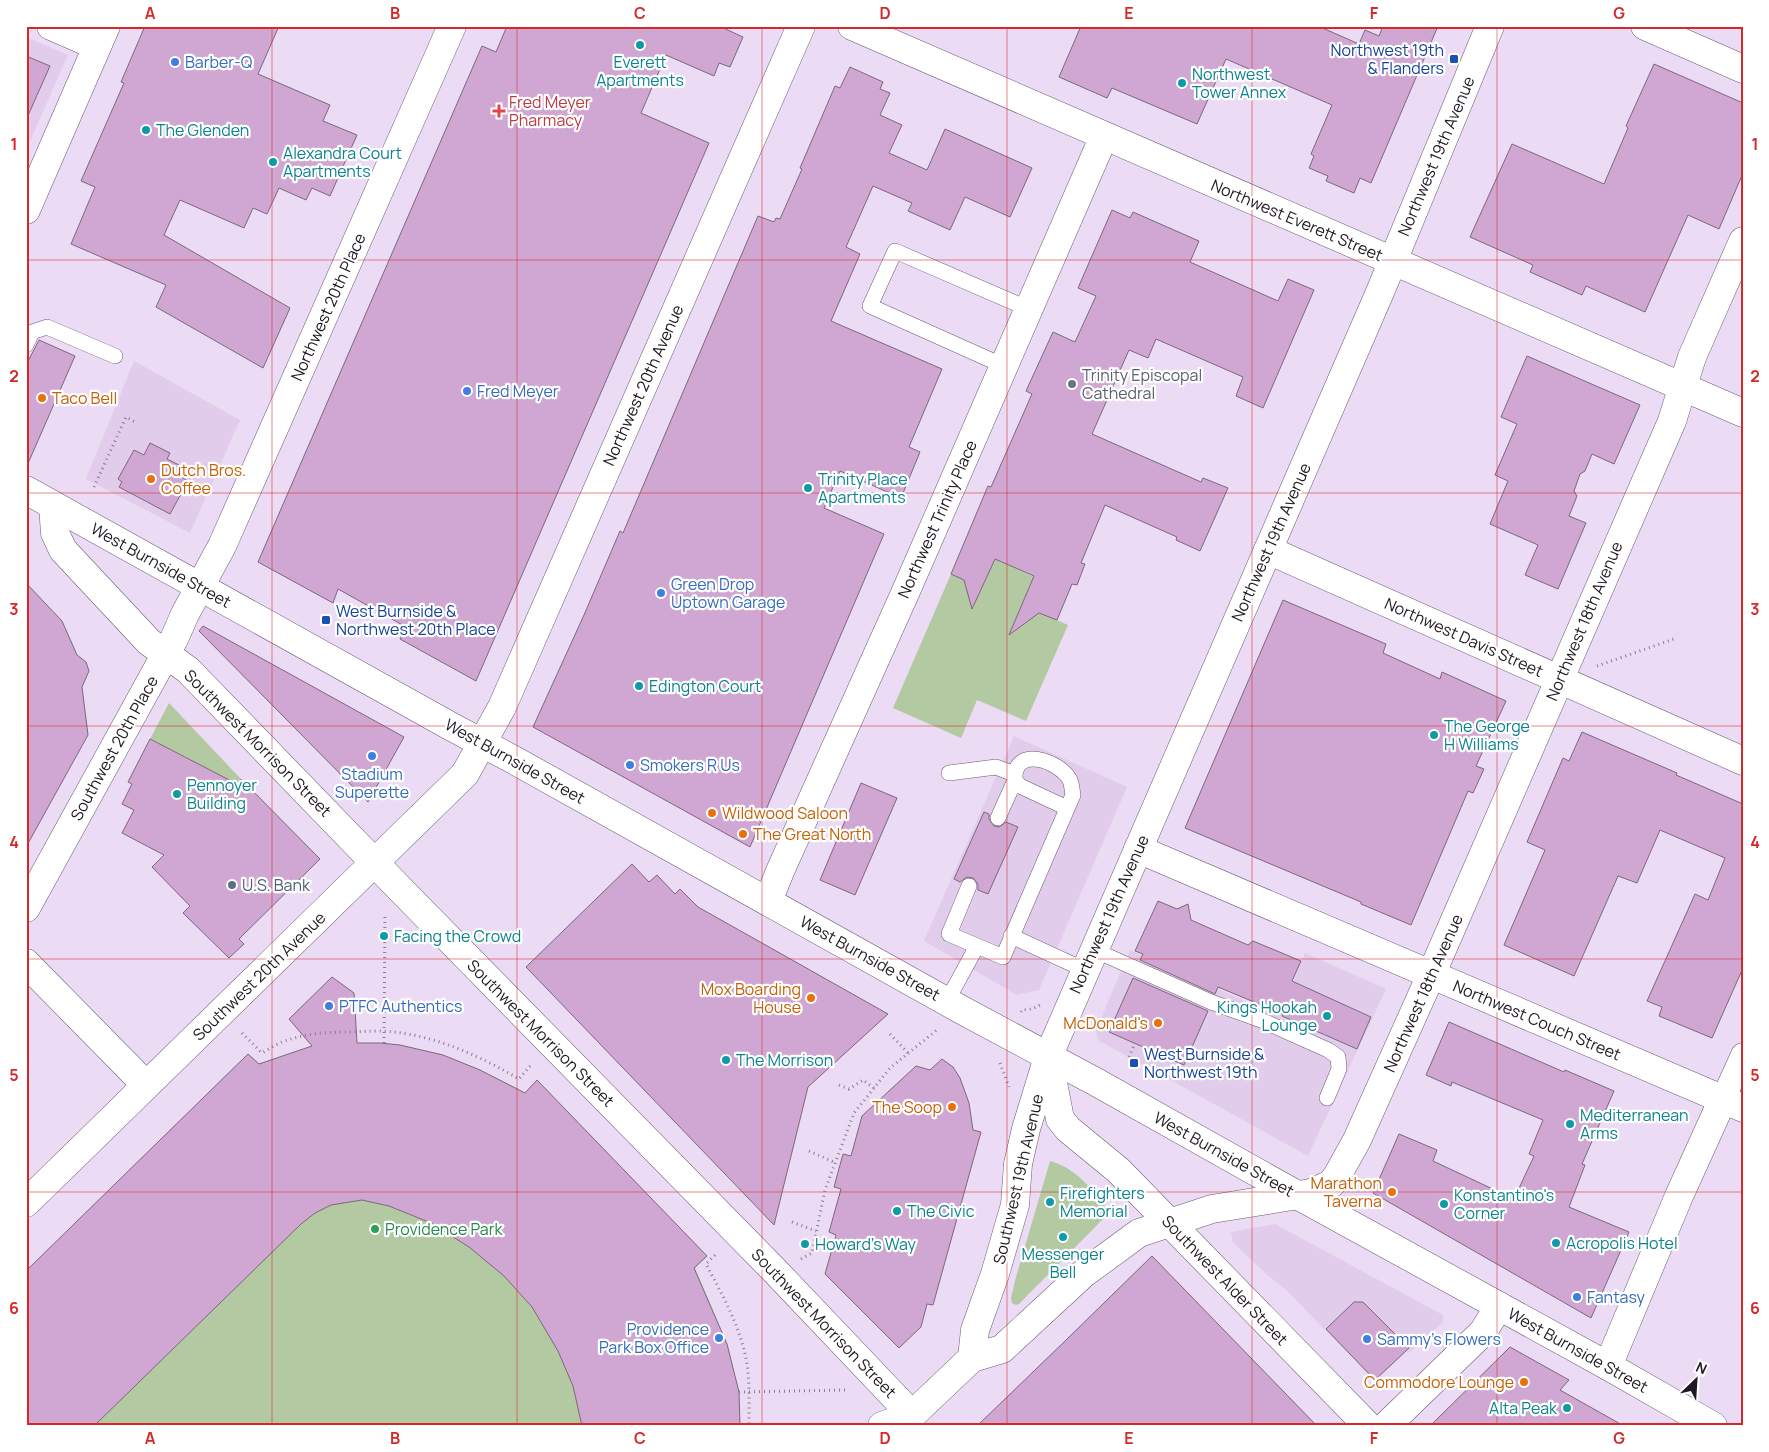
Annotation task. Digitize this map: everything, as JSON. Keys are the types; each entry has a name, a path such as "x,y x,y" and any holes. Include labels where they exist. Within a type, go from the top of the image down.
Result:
{"street":[{"path":"26,210 101,36 51,26"},
{"name":"Northwest 20th Place","path":"200,587 225,540 452,26"},
{"name":"Northwest 20th Avenue","path":"483,743 502,707 800,26"},
{"name":"Northwest Everett Street","path":"852,26 1743,413"},
{"name":"Northwest 19th Avenue","path":"1048,1057 1392,262 1490,26"},
{"path":"1646,26 1743,68"},
{"name":"Northwest Trinity Place","path":"768,901 906,592 1104,136"},
{"name":"Northwest 18th Avenue","path":"972,1358 1002,1349 1083,1274 1139,1233 1170,1224 1212,1208 1259,1200 1299,1196 1322,1189 1331,1184 1337,1176 1360,1132 1431,975 1672,421 1692,357 1743,241"},
{"name":"West Burnside Street","path":"26,490 953,1005 1322,1207 1713,1426"},
{"name":"Southwest Morrison Street","path":"53,504 55,533 63,550 149,642 188,670 776,1272 915,1422"},
{"name":"Northwest Davis Street","path":"1268,550 1743,761"},
{"name":"Southwest 20th Place","path":"26,908 166,654 200,587"},
{"name":"Southwest 20th Avenue","path":"26,1202 376,864 465,774 483,743"},
{"name":"Northwest Couch Street","path":"1138,849 1733,1104"},
{"path":"26,963 146,1085"},
{"path":"1608,1366 1680,1196 1733,1104 1743,1055"},
{"name":"Southwest Alder Street","path":"1048,1057 1060,1120 1068,1129 1118,1170 1368,1426"},
{"name":"Southwest 19th Avenue","path":"972,1358 975,1330 995,1274 1015,1205 1018,1164 1026,1129 1048,1057"},
{"path":"1386,1426 1483,1332 1499,1306"},
{"path":"882,1426 915,1422 972,1358"}],"lane":[{"path":"1004,366 870,306 877,290 895,251 1029,309"},
{"path":"26,345 32,332 47,327 115,356"},
{"path":"968,886 949,934 1003,957 1073,795 1072,787 1064,772 1046,761 1030,759 1022,761 1017,766 1015,777 998,818"},
{"path":"949,773 996,767 1015,777 1020,786 1068,808"},
{"path":"1011,936 1089,960 1211,1002 1261,1020 1328,1050 1338,1057 1339,1069 1327,1098"},
{"path":"953,1005 978,946"}],"path":[{"path":"94,487 126,417 137,422"},
{"path":"1559,680 1674,639"},
{"path":"384,1043 385,910"},
{"path":"776,1272 812,1253 825,1190 854,1113 890,1068 908,1053 953,1005"},
{"path":"242,1033 262,1053 282,1042 305,1035 336,1032 384,1032 418,1037 455,1048 494,1064 519,1079 531,1065"},
{"path":"890,1034 908,1053"},
{"path":"1129,1057 1135,1043"},
{"path":"839,1085 849,1088 863,1080 874,1088"},
{"path":"809,1151 836,1162"},
{"path":"792,1222 816,1231"},
{"path":"715,1255 706,1264 738,1330 747,1364 749,1426"},
{"path":"739,1392 846,1390"}],"shaded area":[{"path":"26,37 68,55 26,150"},
{"path":"134,361 240,420 190,533 86,479"},
{"path":"1014,736 1127,787 1039,990 1017,995 924,941"},
{"path":"1130,950 1279,1016 1305,953 1386,989 1308,1156 1098,1040 1096,1030"},
{"path":"1275,1224 1443,1315 1443,1322 1409,1353 1407,1351 1375,1381 1286,1290 1266,1274 1233,1242 1231,1232"}],"green space":[{"path":"995,559 1034,577 1022,605 1068,625 1026,721 977,700 961,738 893,708 951,574 964,580 966,587 975,592 981,588"},
{"path":"169,703 241,779 237,784 150,739"},
{"name":"Providence Park","path":"355,1043 400,1047 443,1057 485,1073 525,1093 537,1080 707,1256 695,1268 727,1344 739,1392 740,1426 26,1426 26,1271 248,1054 259,1064 317,1046"},
{"path":"1050,1161 1077,1175 1110,1212 1016,1305 1012,1303 1011,1298"}],"building":[{"path":"145,26 279,26 258,74 330,105 323,121 357,135 330,196 312,188 306,200 279,188 267,214 253,208 244,228 180,200 164,235 290,308 263,368 156,307 166,285 71,244 95,187 81,181 124,83 121,82"},
{"name":"Fred Meyer","path":"507,26 719,26 743,37 730,67 719,63 714,76 666,55 641,113 709,143 476,681 400,639 406,627 338,589 333,603 258,562 482,46 496,52"},
{"path":"1081,26 1318,26 1359,44 1365,30 1379,36 1383,26 1438,26 1371,183 1360,178 1354,193 1326,181 1328,176 1309,168 1314,156 1311,154 1332,105 1226,59 1197,124 1112,88 1107,98 1059,77"},
{"path":"26,56 50,66 26,120"},
{"path":"1654,64 1743,103 1743,173 1719,229 1688,215 1645,312 1586,286 1582,295 1530,272 1533,265 1470,237 1512,144 1604,184 1628,128 1626,126"},
{"path":"850,67 883,82 880,89 890,93 880,115 902,125 889,153 927,170 945,129 1032,168 1010,217 965,197 950,230 908,211 912,203 873,186 846,247 860,254 831,321 942,369 909,447 920,452 901,498 840,471 824,508 884,534 750,847 533,727 620,531 623,533 758,216 774,222 776,218 780,219 835,86 840,88"},
{"name":"Trinity Episcopal Cathedral","path":"1112,210 1130,218 1133,212 1199,241 1190,262 1278,301 1288,279 1314,290 1263,408 1236,396 1243,377 1156,339 1148,358 1129,350 1092,434 1201,482 1203,478 1228,488 1200,551 1176,540 1177,537 1105,505 1081,563 1085,564 1077,585 1072,584 1057,620 1039,613 1009,635 1034,576 995,559 972,609 964,580 951,574 988,486 991,487 1032,394 1026,391 1053,332 1075,342 1096,296 1078,288"},
{"name":"Taco Bell","path":"39,340 75,356 26,468 26,365"},
{"path":"1527,356 1640,405 1614,464 1592,454 1585,471 1580,474 1574,491 1577,496 1569,516 1586,523 1558,589 1525,575 1538,545 1490,524 1508,481 1495,475 1517,424 1501,417"},
{"name":"Dutch Bros. Coffee","path":"150,443 170,453 167,459 187,469 183,478 188,481 170,514 119,487 122,482 118,479 134,450 144,455"},
{"path":"26,583 62,621 77,655 86,662 89,671 82,687 88,735 26,847"},
{"path":"1283,600 1386,644 1383,653 1440,679 1442,672 1506,701 1476,766 1484,769 1473,793 1468,791 1411,925 1185,828"},
{"path":"203,626 404,737 368,802 199,631"},
{"path":"1582,732 1743,804 1743,968 1712,1038 1659,1016 1662,1007 1647,1001 1695,894 1708,900 1725,858 1660,830 1637,883 1618,876 1574,976 1504,945 1545,850 1527,842 1563,758 1569,761"},
{"name":"U.S. Bank","path":"150,739 237,784 241,779 320,859 239,939 244,944 229,958 183,913 190,906 152,867 164,855 122,833 134,810 122,804 132,784 128,782"},
{"path":"861,783 897,798 855,895 820,880"},
{"path":"984,812 989,814 989,819 994,826 999,827 1006,822 1018,827 988,894 978,890 978,884 973,878 967,877 960,882 954,879"},
{"name":"The Morrison","path":"632,864 649,882 657,875 675,894 680,889 698,907 888,1014 808,1087 774,1225 526,967"},
{"path":"1158,901 1177,909 1188,904 1191,920 1248,945 1253,941 1301,961 1292,981 1371,1017 1357,1049 1282,1016 1283,1014 1218,987 1215,994 1140,960 1143,954 1135,951"},
{"name":"Providence Park","path":"332,977 354,993 357,1043 400,1045 443,1055 480,1070 525,1093 537,1080 707,1256 694,1268 727,1344 739,1392 740,1426 582,1426 573,1386 558,1351 532,1307 504,1276 469,1247 431,1223 389,1206 362,1200 331,1205 315,1213 301,1224 94,1426 26,1426 26,1271 248,1054 259,1064 312,1046 289,1019"},
{"name":"McDonald's","path":"1133,978 1208,1011 1184,1065 1109,1032"},
{"path":"1449,1022 1564,1072 1565,1070 1614,1091 1582,1164 1585,1165 1569,1207 1629,1232 1591,1318 1373,1193 1399,1134 1437,1150 1433,1161 1514,1199 1534,1156 1529,1154 1543,1120 1452,1082 1451,1086 1426,1075"},
{"name":"The Civic","path":"942,1059 953,1067 960,1078 969,1103 973,1130 981,1132 933,1305 927,1304 921,1327 899,1348 825,1274 836,1235 829,1232 841,1189 834,1187 843,1154 851,1156 862,1116 916,1066 930,1070"},
{"path":"1152,1256 1317,1426 977,1426 1064,1342"},
{"name":"Sammy's Flowers","path":"1354,1302 1363,1302 1409,1348 1375,1380 1326,1329"},
{"path":"1510,1347 1569,1380 1560,1390 1624,1426 1430,1426"}],"place":[{"name":"Everett Apartments","path":"640,45"},
{"name":"Northwest 19th & Flanders","path":"1454,59"},
{"name":"Barber-Q","path":"175,62"},
{"name":"Northwest Tower Annex","path":"1182,83"},
{"name":"Fred Meyer Pharmacy","path":"499,111"},
{"name":"The Glenden","path":"146,130"},
{"name":"Alexandra Court Apartments","path":"273,162"},
{"name":"Trinity Episcopal Cathedral","path":"1072,384"},
{"name":"Fred Meyer","path":"467,391"},
{"name":"Taco Bell","path":"42,398"},
{"name":"Dutch Bros. Coffee","path":"151,479"},
{"name":"Trinity Place Apartments","path":"808,488"},
{"name":"Green Drop Uptown Garage","path":"661,593"},
{"name":"West Burnside & Northwest 20th Place","path":"326,620"},
{"name":"Edington Court","path":"639,686"},
{"name":"The George H Williams","path":"1434,735"},
{"name":"Stadium Superette","path":"372,756"},
{"name":"Smokers R Us","path":"630,765"},
{"name":"Pennoyer Building","path":"177,794"},
{"name":"Wildwood Saloon","path":"712,813"},
{"name":"The Great North","path":"743,834"},
{"name":"U.S. Bank","path":"232,885"},
{"name":"Facing the Crowd","path":"384,936"},
{"name":"Mox Boarding House","path":"811,998"},
{"name":"PTFC Authentics","path":"329,1006"},
{"name":"Kings Hookah Lounge","path":"1327,1016"},
{"name":"McDonald's","path":"1158,1023"},
{"name":"The Morrison","path":"726,1060"},
{"name":"West Burnside & Northwest 19th","path":"1134,1063"},
{"name":"The Soop","path":"952,1107"},
{"name":"Mediterranean Arms","path":"1570,1124"},
{"name":"Marathon Taverna","path":"1392,1192"},
{"name":"Firefighters Memorial","path":"1050,1202"},
{"name":"Konstantino's Corner","path":"1444,1204"},
{"name":"The Civic","path":"897,1211"},
{"name":"Providence Park","path":"375,1229"},
{"name":"Messenger Bell","path":"1063,1237"},
{"name":"Acropolis Hotel","path":"1556,1243"},
{"name":"Howard's Way","path":"805,1244"},
{"name":"Fantasy","path":"1577,1297"},
{"name":"Providence Park Box Office","path":"719,1338"},
{"name":"Sammy's Flowers","path":"1367,1339"},
{"name":"Commodore Lounge","path":"1524,1382"},
{"name":"Alta Peak","path":"1567,1408"}]}
